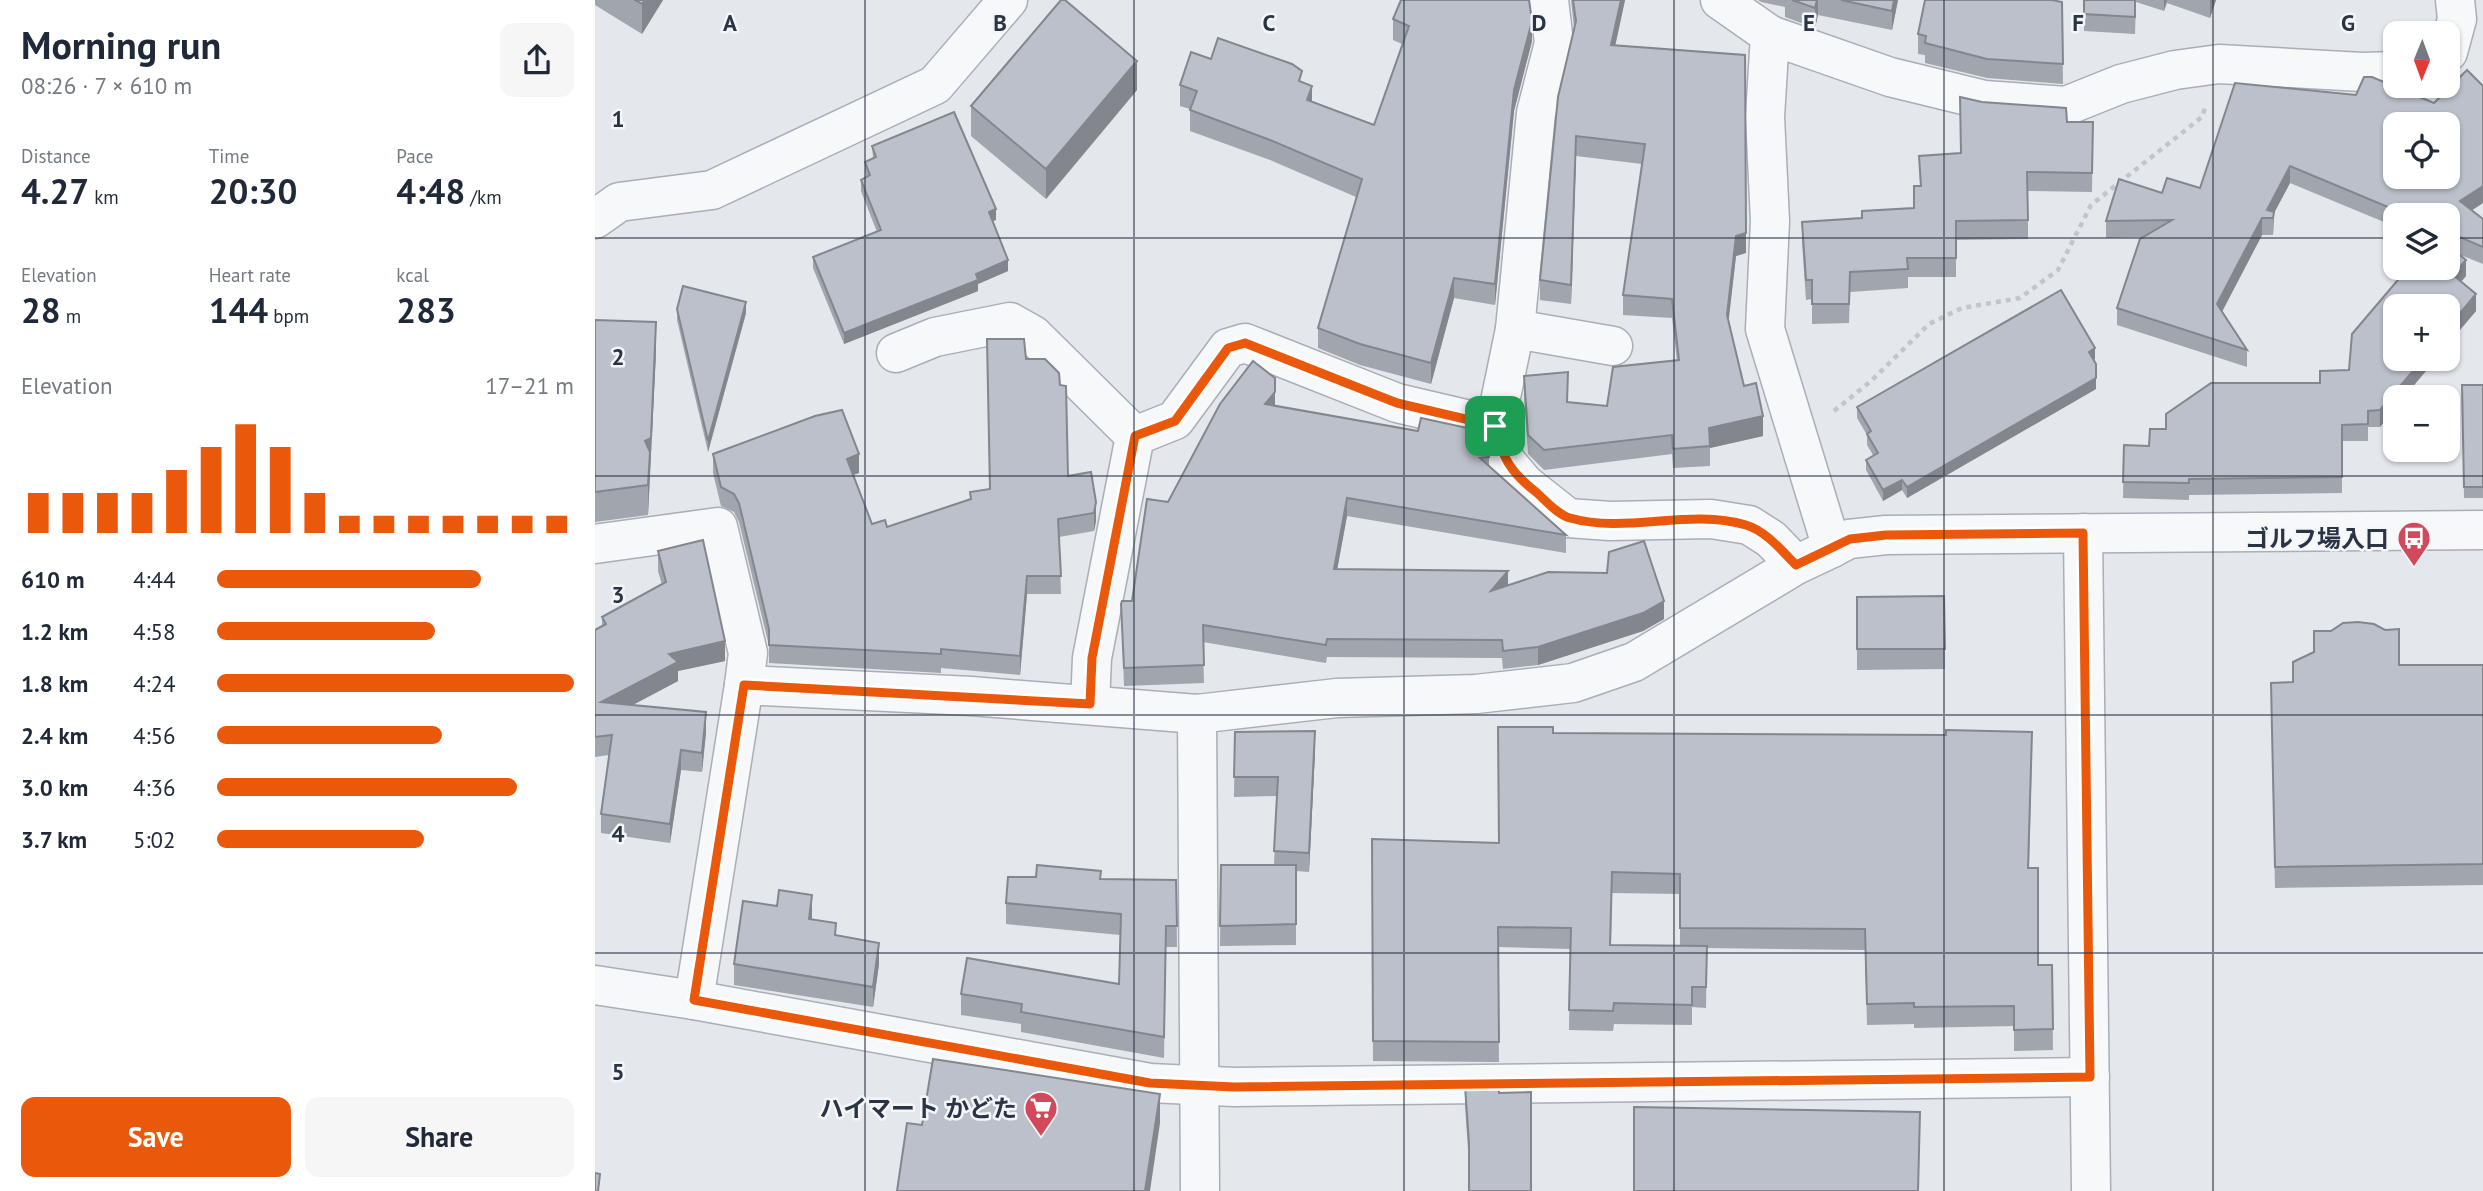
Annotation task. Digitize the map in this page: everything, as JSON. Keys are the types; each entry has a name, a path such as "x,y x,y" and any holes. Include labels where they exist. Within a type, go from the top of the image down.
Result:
{"street":[{"path":"595,219 619,202 712,190 935,85 1008,0"},
{"path":"1720,0 1770,35 1916,84 1984,100 2066,106 2121,84 2175,70 2218,64 2383,70"},
{"path":"2455,0 2456,21"},
{"path":"1551,1 1554,43 1536,113 1515,329 1495,426 1502,457 1525,484 1568,518 1609,522 1711,519 1749,525 1771,540 1796,565"},
{"path":"1770,35 1765,117 1770,221 1765,329 1832,548"},
{"path":"897,353 935,337 1010,322 1033,335 1135,436"},
{"path":"1515,329 1613,346"},
{"path":"1135,436 1175,421 1228,348 1245,343 1397,403 1495,426"},
{"path":"1090,704 1092,658 1135,436"},
{"path":"595,544 718,527 748,653 694,1000"},
{"path":"744,685 1090,704 1197,714 1337,698 1476,694 1573,683 1634,662 1796,565 1850,539 1886,535 2483,530"},
{"path":"2083,533 2091,1191"},
{"path":"1197,714 1200,1191"},
{"path":"595,985 694,1000 1150,1083 1200,1083 1234,1087 2090,1077"}],"path":[{"path":"1796,435 1818,424 1871,381 1929,324 1962,308 2020,298 2058,270 2091,205 2202,117 2218,64"}],"building":[{"path":"1061,0 1065,0 1137,61 1046,169 971,106"},
{"path":"1401,0 1529,0 1532,21 1514,90 1495,284 1454,278 1431,363 1360,344 1318,328 1362,179 1190,110 1197,91 1180,85 1191,52 1211,59 1218,38 1292,64 1302,71 1299,81 1312,86 1307,100 1374,125 1409,26 1393,19"},
{"path":"1573,0 1621,0 1611,45 1745,55 1746,233 1736,236 1727,315 1744,386 1756,383 1763,416 1709,428 1710,446 1673,449 1672,435 1544,450 1528,435 1524,376 1568,372 1567,402 1607,406 1613,367 1679,360 1672,299 1623,295 1645,144 1576,136 1571,285 1540,280 1558,97 1576,21"},
{"path":"1792,0 1817,0 1815,8"},
{"path":"1841,0 1894,0 1892,11"},
{"path":"1925,0 2062,2 2063,64 1987,59 1925,43 1926,36 1918,34"},
{"path":"2084,0 2135,0 2135,17 2084,14"},
{"path":"2467,70 2483,86 2483,186 2460,201 2483,219 2483,247 2460,237 2460,203 2383,205 2290,166 2267,210 2274,212 2273,218 2262,218 2217,304 2247,350 2117,308 2140,239 2172,220 2106,221 2119,179 2162,193 2167,178 2200,188 2235,83 2356,95 2364,77 2372,77 2383,82 2383,98 2422,98 2434,103 2439,98 2461,98 2461,76"},
{"path":"1960,97 1982,102 2066,108 2067,122 2093,122 2092,173 2027,172 2028,220 1956,221 1956,258 1907,258 1908,269 1850,272 1849,304 1812,304 1812,280 1806,280 1802,222 1862,218 1862,211 1914,208 1914,186 1921,186 1919,156 1961,153"},
{"path":"954,112 996,209 989,212 1008,260 976,274 978,280 844,333 813,257 881,230 861,180 870,175 865,162 876,157 872,146"},
{"path":"2460,255 2466,260 2460,267"},
{"path":"2398,280 2459,280 2476,294 2460,313 2460,294 2386,294"},
{"path":"683,286 746,302 708,441 677,309"},
{"path":"2061,290 2095,348 2089,352 2096,364 2096,378 1907,487 1902,480 1883,490 1866,460 1878,453 1867,434 1871,431 1857,407"},
{"path":"2383,297 2383,371 2413,371 2401,385 2383,385 2383,406 2380,410 2368,411 2368,424 2342,425 2342,477 2189,479 2189,483 2123,482 2124,445 2149,446 2150,429 2166,429 2166,414 2211,383 2320,383 2320,371 2349,370 2352,334"},
{"path":"595,320 656,322 651,438 645,441 650,452 648,485 595,492"},
{"path":"987,339 1024,339 1026,359 1045,359 1059,373 1060,385 1066,386 1068,476 1091,472 1096,502 1094,513 1058,519 1061,576 1027,576 1020,656 941,649 941,654 769,645 769,629 739,503 734,494 721,487 713,454 815,416 842,410 859,454 847,459 872,524 885,520 887,527 971,499 970,492 990,489"},
{"path":"1253,361 1275,378 1275,392 1265,404 1418,431 1421,418 1477,430 1489,457 1480,458 1566,535 1347,498 1334,569 1508,571 1491,591 1548,572 1607,573 1609,552 1644,541 1664,601 1643,613 1538,647 1503,651 1502,640 1327,639 1326,645 1203,625 1204,665 1124,668 1121,604 1122,601 1132,601 1147,499 1168,502 1220,404"},
{"path":"2462,385 2483,385 2483,487 2464,487"},
{"path":"703,540 725,641 669,654 678,662 601,702 706,712 702,753 681,750 670,824 601,814 612,735 595,737 595,630 606,624 602,617 666,582 658,551"},
{"path":"1944,596 1945,649 1857,649 1857,597"},
{"path":"2343,623 2374,624 2385,630 2399,629 2399,665 2483,665 2483,864 2275,867 2271,683 2293,682 2293,662 2314,652 2314,631 2331,631"},
{"path":"1498,727 1553,727 1553,733 1946,735 1946,730 2032,732 2028,868 2038,868 2038,965 2052,965 2053,1029 2014,1030 2014,1006 1914,1007 1914,1003 1867,1004 1865,929 1680,928 1680,874 1612,872 1610,945 1707,946 1706,987 1692,987 1692,1005 1614,1003 1613,1011 1569,1010 1571,928 1498,927 1499,1042 1373,1041 1372,839 1499,843"},
{"path":"1315,731 1309,853 1274,851 1278,777 1234,777 1235,732"},
{"path":"1037,865 1101,871 1100,879 1176,880 1177,926 1166,926 1164,1037 1021,1012 1022,1004 961,994 967,958 1119,984 1121,914 1006,903 1008,877 1036,877"},
{"path":"1221,865 1296,865 1296,924 1220,926"},
{"path":"779,890 812,895 809,919 836,923 835,935 879,943 873,987 734,964 743,901 777,906"},
{"name":"ハイマート かどた","path":"933,1059 1160,1094 1145,1191 897,1191 907,1123 922,1125"},
{"path":"1499,1085 1499,1093 1531,1092 1531,1191 1469,1191 1465,1086"},
{"path":"1634,1107 1920,1112 1918,1191 1634,1191"},
{"path":"595,1173 600,1174 598,1191 595,1191"}],"place":[{"name":"ゴルフ場入口","path":"2414,568"},
{"name":"ハイマート かどた","path":"1041,1138"}],"route":[{"path":"1245,343 1397,403 1495,426 1502,457 1525,484 1568,518 1609,522 1711,519 1749,525 1771,540 1796,565 1850,539 1886,535 2083,533 2090,1077 1234,1087 1200,1083 1150,1083 694,1000 744,685 1090,704 1092,658 1135,436 1175,421 1228,348 1245,343"}]}
